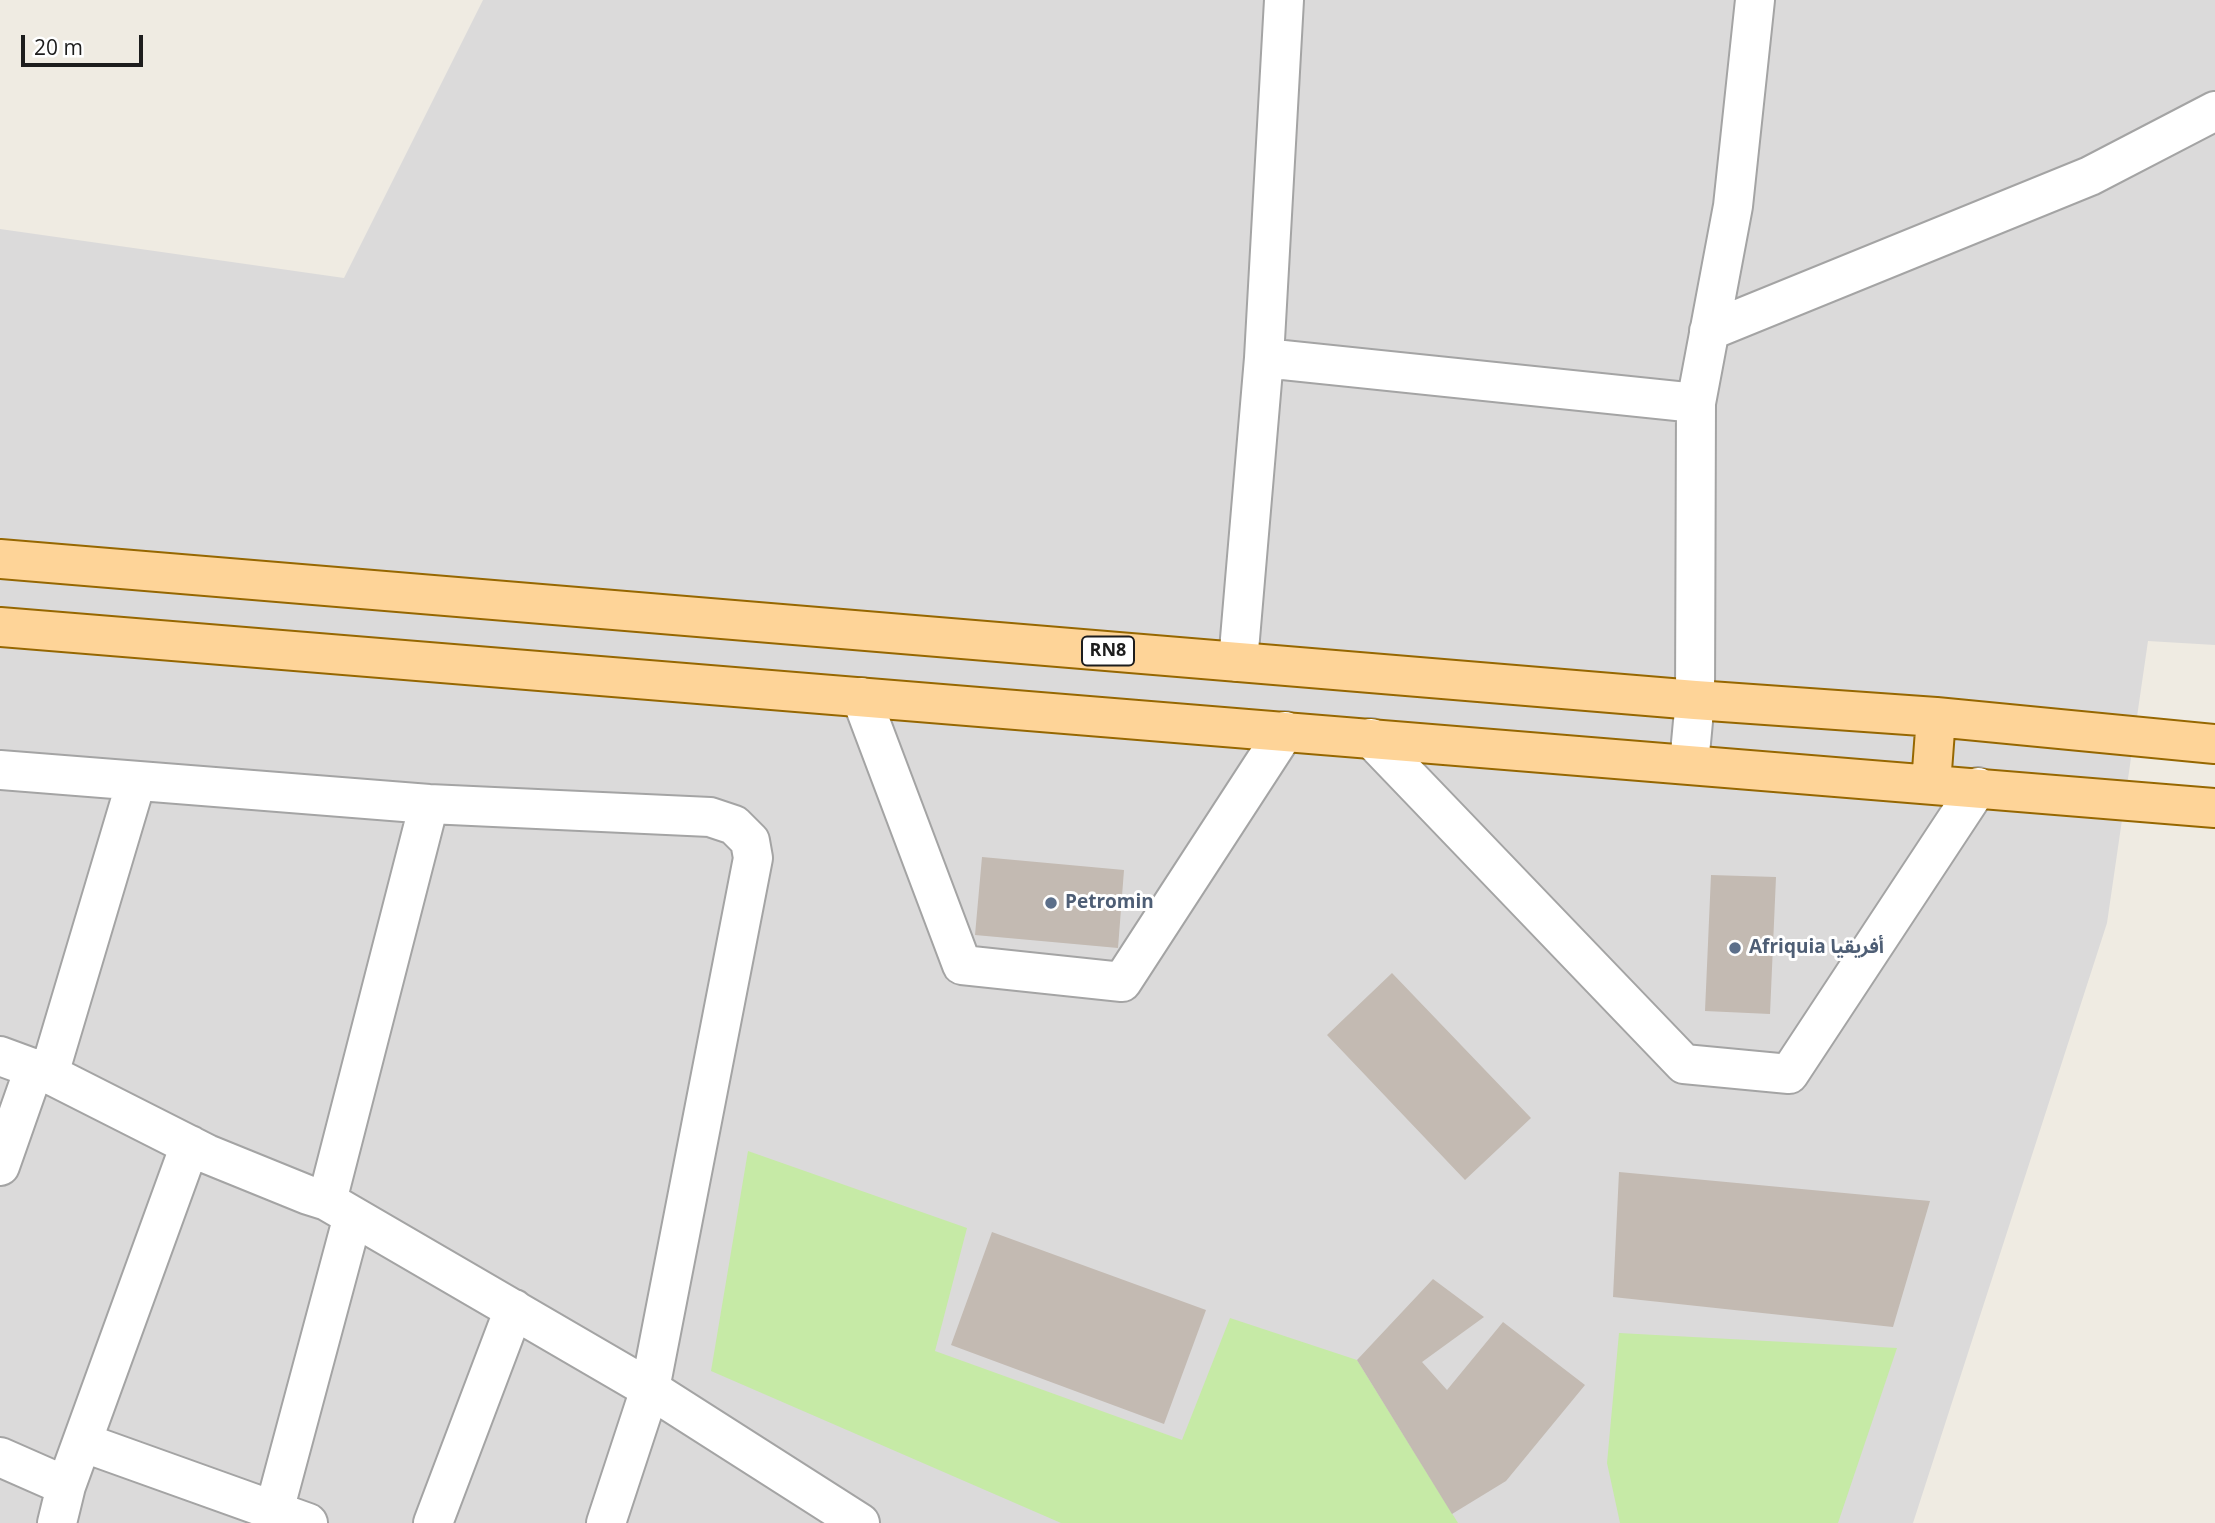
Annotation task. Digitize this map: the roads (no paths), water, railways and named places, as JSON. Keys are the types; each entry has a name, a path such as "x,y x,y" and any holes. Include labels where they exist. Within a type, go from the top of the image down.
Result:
{"main road":[{"name":"RN8","path":"0,559 1695,700 1936,717 2215,744"},
{"path":"0,627 2215,808"},
{"path":"1931,784 1936,717"}],"street":[{"path":"1238,662 1264,358 1284,0"},
{"path":"1689,764 1695,700 1696,403 1733,206 1755,0"},
{"path":"1709,331 2090,176 2215,111"},
{"path":"1264,358 1696,403"},
{"path":"861,697 962,965 1122,982 1285,731"},
{"path":"1371,738 1684,1064 1788,1074 1978,787"},
{"path":"0,770 429,804 710,817 734,825 750,841 753,858 650,1389 606,1523"},
{"path":"0,1166 28,1066 136,782"},
{"path":"82,1442 268,1515 340,1208 429,804"},
{"path":"28,1066 190,1145 340,1208 650,1389 860,1523"},
{"path":"57,1523 66,1486 190,1145"},
{"path":"433,1523 514,1309"},
{"path":"0,1457 66,1486"}],"place":[{"name":"Petromin","path":"1051,903"},
{"name":"Afriquia أفريقيا","path":"1735,948"}]}
